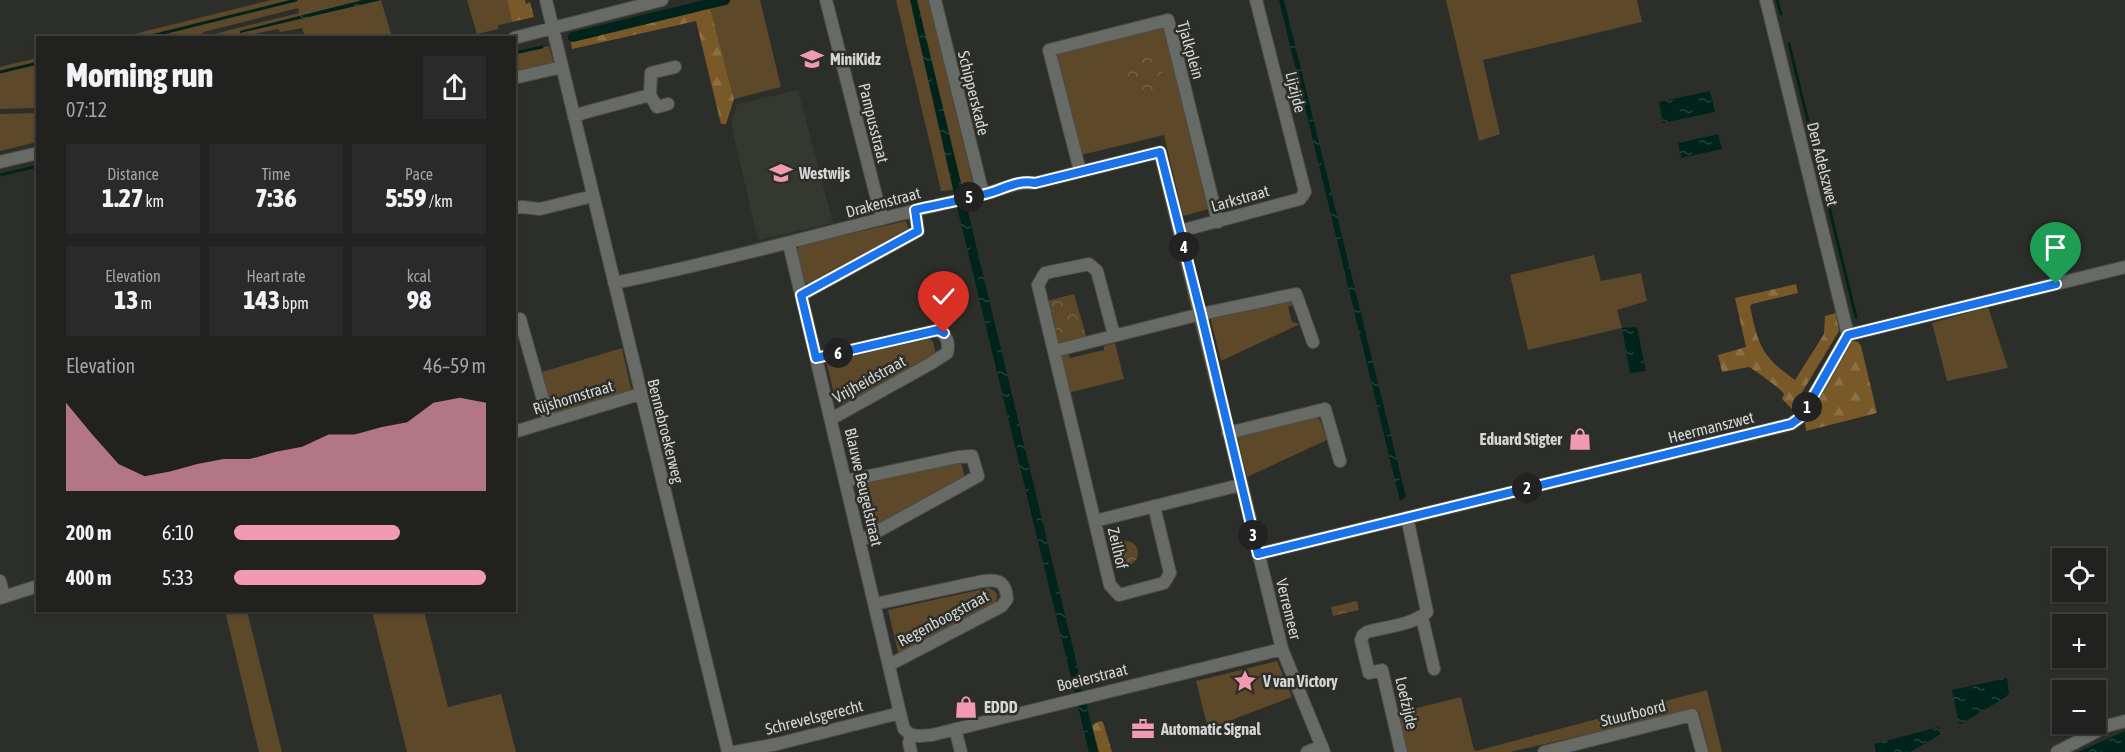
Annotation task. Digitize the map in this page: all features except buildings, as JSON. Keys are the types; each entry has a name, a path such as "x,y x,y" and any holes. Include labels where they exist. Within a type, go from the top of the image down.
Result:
{"street":[{"name":"Bennebroekerweg","path":"546,0 728,752"},
{"path":"516,37 662,0"},
{"name":"Pampusstraat","path":"826,0 882,219"},
{"name":"Schipperskade","path":"935,0 977,196"},
{"name":"Lijzijde","path":"1256,0 1305,192"},
{"name":"Den Adelszwet","path":"1766,0 1848,335"},
{"name":"Tjalkplein","path":"1080,171 1049,50 1168,20 1218,222"},
{"path":"668,104 657,107 650,95 651,73 675,66"},
{"path":"516,78 562,67"},
{"path":"574,117 650,95"},
{"name":"Drakenstraat","path":"614,283 789,244 946,202 977,196 1016,183 1035,183 1160,152"},
{"name":"Verremeer","path":"1160,152 1282,649 1323,749"},
{"path":"0,162 36,153"},
{"name":"Larkstraat","path":"1180,231 1300,199 1305,192"},
{"path":"516,208 540,209 593,196"},
{"path":"801,295 918,231 915,210"},
{"name":"Blauwe Beugelstraat","path":"789,244 900,713 904,729 911,735"},
{"name":"Zeilhof","path":"1114,335 1097,271 1089,264 1045,273 1038,285 1110,585 1119,595 1164,584 1170,573 1154,506"},
{"path":"1848,335 2125,267"},
{"path":"1054,351 1201,314 1296,294 1313,342"},
{"path":"516,320 520,319 549,421"},
{"name":"Vrijheidstraat","path":"816,358 938,330 944,333 947,339 947,353 831,419"},
{"name":"Heermanszwet","path":"1258,554 1791,424 1802,416 1848,335"},
{"name":"Rijshornstraat","path":"516,431 640,394"},
{"path":"1228,433 1325,409 1340,461"},
{"path":"845,481 972,456 978,476 860,541"},
{"name":"Zeilhof","path":"1095,521 1240,485"},
{"path":"1407,517 1427,606 1427,612 1422,617 1434,669"},
{"name":"Regenboogstraat","path":"875,604 995,579 1003,583 1007,590 1007,599 1002,606 889,665"},
{"path":"0,581 2,597 36,587"},
{"name":"Loefzijde","path":"1399,752 1382,670 1369,673 1361,640 1367,632 1422,617"},
{"name":"Boeierstraat","path":"911,735 926,736 1282,649"},
{"name":"Schrevelsgerecht","path":"735,752 777,744 900,713"},
{"name":"Stuurboord","path":"1544,752 1692,715 1702,752"},
{"path":"2057,752 2107,726 2125,721"},
{"path":"955,729 961,752"},
{"path":"911,735 909,743 911,752"},
{"path":"1307,752 1323,749"}],"shaded area":[{"name":"Westwijs","path":"798,90 833,223 758,240 731,124 737,104"}],"green space":[{"path":"271,0 363,0 240,31 240,33 381,0 392,36 305,36 302,28 280,32 278,29 245,36 209,36 299,13 298,8 204,32 198,36 126,36"},
{"path":"467,0 507,0 512,22 498,25 498,29 477,34"},
{"path":"507,0 525,0 526,4 530,2 534,17 512,22"},
{"path":"723,0 760,0 781,87 734,99 709,3"},
{"path":"896,0 929,0 973,183 966,189 941,191"},
{"path":"1446,0 1637,0 1642,22 1483,60 1500,134 1479,141"},
{"path":"709,3 734,99 726,124 721,124 696,21 572,49 570,37"},
{"path":"1163,22 1209,209 1183,216 1164,135 1081,155 1056,50"},
{"path":"549,46 554,63 516,74 516,54"},
{"path":"1135,51 1145,53 1150,57 1154,66 1161,67 1170,96 1134,91 1126,72 1125,59"},
{"path":"36,58 36,108 0,109 0,67"},
{"path":"36,113 36,142 0,151 0,114"},
{"path":"906,221 909,230 808,283 803,283 796,251 800,245"},
{"path":"1594,255 1601,281 1641,273 1647,301 1617,310 1622,328 1528,350 1510,275"},
{"path":"953,276 961,306 947,310 938,279"},
{"path":"1796,284 1798,293 1750,306 1763,349 1775,364 1795,380 1824,334 1825,316 1836,313 1839,331 1792,409 1782,399 1784,394 1782,392 1749,367 1722,372 1718,355 1746,347 1735,298"},
{"path":"1074,294 1087,339 1057,346 1047,301"},
{"path":"1290,299 1295,304 1288,307 1292,322 1300,324 1221,361 1210,317"},
{"path":"1988,307 2008,368 1947,381 1932,323"},
{"path":"927,336 933,342 936,354 932,358 841,405 836,403 826,360"},
{"path":"1848,340 1858,342 1861,346 1877,413 1806,431 1805,421"},
{"path":"1115,343 1124,379 1068,393 1061,356 1068,351 1070,358 1104,350 1104,346"},
{"path":"622,348 630,391 556,414 552,412 542,372"},
{"path":"1315,416 1320,420 1327,440 1247,477 1236,431"},
{"path":"961,462 965,478 867,532 856,482"},
{"path":"1126,541 1131,542 1137,548 1137,558 1131,564 1126,565 1121,564 1115,558 1114,553 1115,548 1121,542"},
{"path":"988,588 997,595 994,603 899,656 888,610"},
{"path":"1357,601 1359,610 1333,616 1331,607"},
{"path":"225,612 247,612 282,752 259,752"},
{"path":"372,612 424,612 448,707 501,694 516,752 407,752"},
{"path":"1277,661 1292,697 1208,729 1196,681"},
{"path":"1707,690 1722,752 1709,752 1699,712 1696,709 1510,752 1407,752 1397,713 1461,697 1476,751"},
{"path":"1103,722 1112,752 1099,752 1092,725"}],"water":[{"path":"363,0 381,0 240,33 240,31"},
{"path":"910,0 917,0 1098,752 1089,752 957,207"},
{"path":"1279,0 1284,0 1406,497 1400,501"},
{"path":"1710,91 1715,112 1663,123 1659,102"},
{"path":"1718,134 1722,149 1681,158 1678,143"},
{"path":"1637,327 1646,371 1630,373 1622,328"},
{"path":"2007,678 2009,693 2006,697 1961,724 1959,723 1952,690"},
{"path":"1939,727 1938,736 1910,752 1876,752 1874,744"},
{"path":"2125,731 2125,752 2078,752"}],"waterway":[{"path":"151,36 296,0"},
{"path":"573,37 725,0"},
{"path":"1777,0 1781,14"},
{"path":"1789,44 1856,317"},
{"path":"516,53 542,47"},
{"path":"0,72 36,63"},
{"path":"0,175 36,166"}],"place":[{"name":"MiniKidz","path":"812,59"},
{"name":"Westwijs","path":"781,173"},
{"name":"Eduard Stigter","path":"1580,439"},
{"name":"V van Victory","path":"1245,681"},
{"name":"EDDD","path":"966,707"},
{"name":"Automatic Signal","path":"1143,729"}],"route":[{"path":"944,333 938,330 816,358 801,295 918,231 915,210 990,193 1016,183 1035,183 1160,152 1258,554 1791,424 1802,416 1848,335 2056,284"}]}
